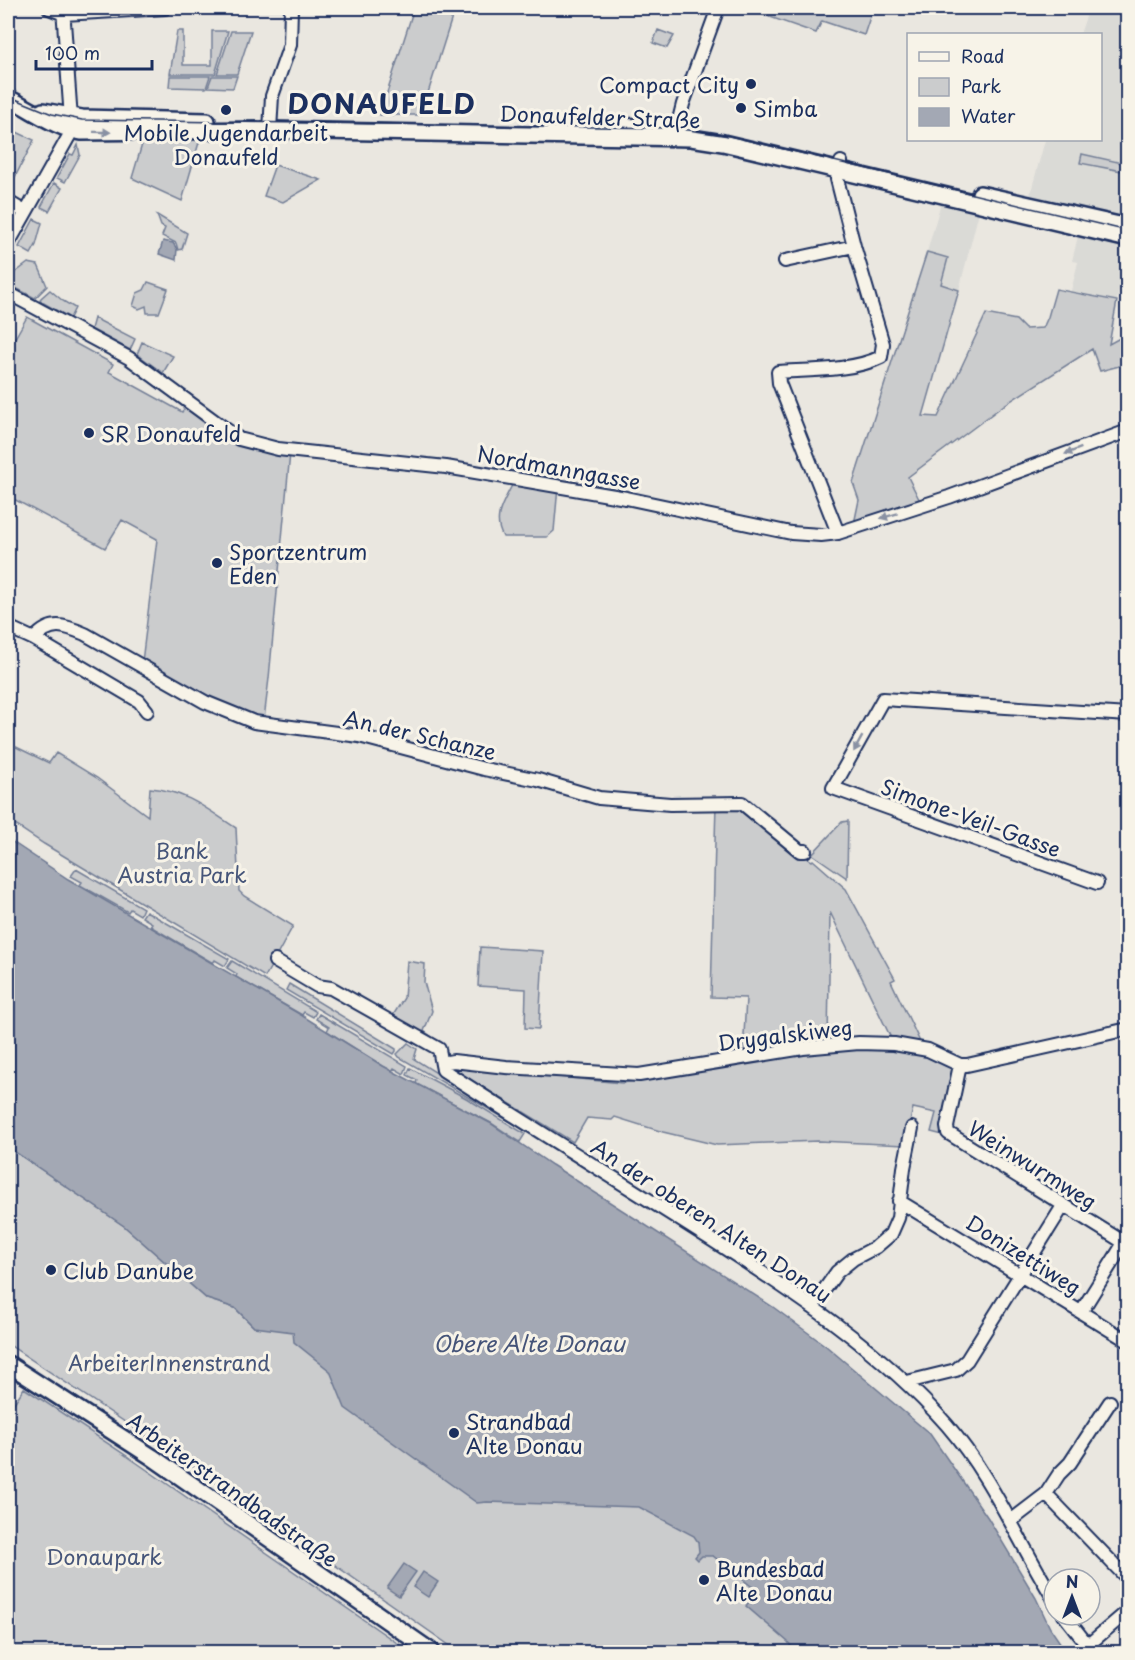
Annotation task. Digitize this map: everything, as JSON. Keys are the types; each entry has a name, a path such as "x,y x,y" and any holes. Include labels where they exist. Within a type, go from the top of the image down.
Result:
{"main road":[{"name":"Donaufelder Straße","path":"8,98 60,126 71,122 675,132 700,129 1128,239"},
{"name":"Donaufelder Straße","path":"840,166 1128,227"},
{"name":"Arbeiterstrandbadstraße","path":"8,1364 152,1457 432,1653"}],"street":[{"path":"49,8 63,11 165,8"},
{"path":"270,126 272,96 290,45 291,8"},
{"path":"675,132 718,8"},
{"path":"8,244 69,136 71,122 63,11"},
{"path":"838,532 779,383 778,372 825,369 872,361 881,357 883,344 837,179 840,166"},
{"path":"8,202 26,212"},
{"path":"785,261 854,246"},
{"name":"Nordmanngasse","path":"8,293 129,358 239,439 248,443 278,449 446,467 635,500 790,533 821,535 838,532 949,497 1128,431"},
{"name":"An der Schanze","path":"34,639 42,631 52,626 68,626 205,702 254,722 360,736 475,767 538,780 599,798 670,804 742,803 800,851 806,851"},
{"path":"8,628 34,639 139,701 147,711"},
{"name":"Simone-Veil-Gasse","path":"1097,883 833,788 883,699 1128,715"},
{"name":"An der oberen Alten Donau","path":"275,961 318,986 331,988 439,1050 443,1070 648,1199 812,1307 907,1382 966,1449 1012,1520 1042,1576"},
{"path":"960,1065 997,1060 1128,1029"},
{"name":"Drygalskiweg","path":"442,1063 453,1061 506,1067 639,1075 803,1048 859,1043 894,1044 928,1050 960,1065"},
{"name":"Weinwurmweg","path":"960,1065 946,1127 948,1133 1126,1244"},
{"path":"812,1307 837,1272 891,1234 898,1218 912,1128"},
{"name":"Donizettiweg","path":"899,1201 1128,1341"},
{"path":"907,1382 956,1370 968,1360 1063,1206"},
{"path":"1081,1312 1126,1244"},
{"path":"1012,1520 1046,1494 1059,1474 1071,1463 1110,1402"},
{"path":"1046,1494 1128,1579"},
{"path":"1073,1627 1090,1649 1128,1611"}],"shaded area":[{"path":"1089,8 1127,8 1128,243 1117,301 1071,291 1078,262 1072,261 1079,232 1024,217 1045,141 1102,141 1102,33 1080,33"},
{"path":"942,199 980,208 959,290 940,284 948,258 927,252"}],"green space":[{"path":"414,8 455,8 421,115 380,115"},
{"path":"744,8 873,8 864,35 822,21 816,33"},
{"path":"658,30 674,36 667,48 653,43"},
{"path":"177,31 183,31 183,65 212,65 212,31 228,31 215,74 170,74"},
{"path":"231,31 251,31 237,74 217,74"},
{"path":"170,76 210,76 206,88 169,87"},
{"path":"212,76 237,76 233,88 208,87"},
{"path":"8,128 34,140 14,179 8,175"},
{"path":"200,139 182,201 132,178 143,141"},
{"path":"78,145 80,155 65,182 57,178 70,154 73,155"},
{"path":"1082,154 1127,164 1127,172 1080,163"},
{"path":"275,165 321,180 283,202 264,196"},
{"path":"54,183 62,188 49,211 41,207"},
{"path":"157,215 187,233 182,249 178,250 176,243 162,236 165,228 161,226"},
{"path":"34,219 42,223 31,254 19,247"},
{"path":"927,252 948,258 941,284 959,290 923,416 938,417 986,314 1016,320 1025,329 1043,328 1056,289 1117,301 1109,344 1127,334 1127,364 1100,371 1092,349 1004,405 908,477 921,503 854,524 859,500 853,483"},
{"path":"28,263 38,265 47,286 35,298 8,284 8,278"},
{"path":"148,282 168,289 159,313 147,313 146,306 139,309 133,306 137,293 144,290"},
{"path":"50,290 75,308 70,318 40,301"},
{"path":"27,317 113,364 109,372 182,412 186,406 238,443 290,453 264,719 216,705 142,662 157,539 122,520 105,548 8,496 8,334 15,338"},
{"path":"94,318 135,339 130,350 91,329"},
{"path":"142,342 173,356 163,373 137,354"},
{"path":"514,481 558,487 554,531 547,537 503,537 498,522 499,515"},
{"name":"Bank Austria Park","path":"8,743 49,763 56,753 97,778 148,816 150,788 185,797 236,828 239,891 293,926 265,977 8,820"},
{"path":"716,803 742,803 805,851 806,857 813,860 846,889 895,979 891,981 921,1044 892,1040 830,912 828,1042 743,1054 746,998 711,997"},
{"path":"848,821 847,878 812,854 842,822"},
{"path":"76,869 143,908 140,915 130,909 128,912 80,885 82,882 71,876"},
{"path":"146,911 229,959 225,966 215,960 213,963 150,926 152,923 142,917"},
{"path":"480,947 543,951 539,1029 525,1028 526,989 478,986"},
{"path":"232,961 315,1011 313,1017 304,1012 302,1015 236,977 237,974 227,968"},
{"path":"407,961 425,964 424,982 432,1011 424,1031 432,1037 426,1041 390,1020 404,998"},
{"path":"289,984 396,1051 394,1054 286,990"},
{"path":"319,1014 407,1066 404,1074 394,1068 392,1071 383,1066 327,1031 329,1027 316,1019"},
{"path":"408,1043 417,1049 414,1059 523,1129 399,1057 397,1054"},
{"path":"847,1047 891,1048 911,1055 919,1053 952,1067 955,1073 943,1135 931,1132 936,1113 913,1108 905,1145 818,1141 717,1145 615,1117 612,1120 587,1118 573,1142 450,1067 456,1065 461,1068 622,1083"},
{"path":"410,1068 466,1098 525,1134 520,1142 491,1123 416,1084 417,1080 407,1075"},
{"name":"ArbeiterInnenstrand","path":"8,1147 124,1226 207,1299 235,1308 254,1327 284,1280 885,1652 459,1652 242,1500 8,1344"},
{"name":"Donaupark","path":"24,1388 127,1456 410,1652 8,1652 8,1412"}],"water":[{"path":"163,241 173,243 177,249 176,260 159,254"},
{"name":"Obere Alte Donau","path":"8,839 68,879 301,1015 383,1066 490,1123 773,1307 826,1346 930,1434 988,1518 1036,1598 1042,1611 1042,1627 1050,1627 1065,1650 1063,1652 795,1652 788,1642 746,1606 756,1590 713,1556 702,1556 698,1560 695,1557 699,1552 698,1542 694,1536 639,1507 477,1503 345,1408 330,1371 294,1342 293,1332 254,1327 235,1308 207,1299 124,1226 8,1147"},
{"path":"404,1564 416,1572 399,1596 387,1588"},
{"path":"423,1572 438,1582 428,1597 413,1587"}],"tram line":[{"path":"8,96 52,114 82,120 675,128 729,136 1128,231"}],"place":[{"name":"Compact City","path":"751,84"},
{"name":"Simba","path":"741,108"},
{"name":"Mobile Jugendarbeit Donaufeld","path":"226,110"},
{"name":"SR Donaufeld","path":"89,433"},
{"name":"Sportzentrum Eden","path":"217,563"},
{"name":"Club Danube","path":"51,1270"},
{"name":"Strandbad Alte Donau","path":"454,1433"},
{"name":"Bundesbad Alte Donau","path":"704,1580"}],"district":[{"name":"DONAUFELD","path":"382,102"}]}
